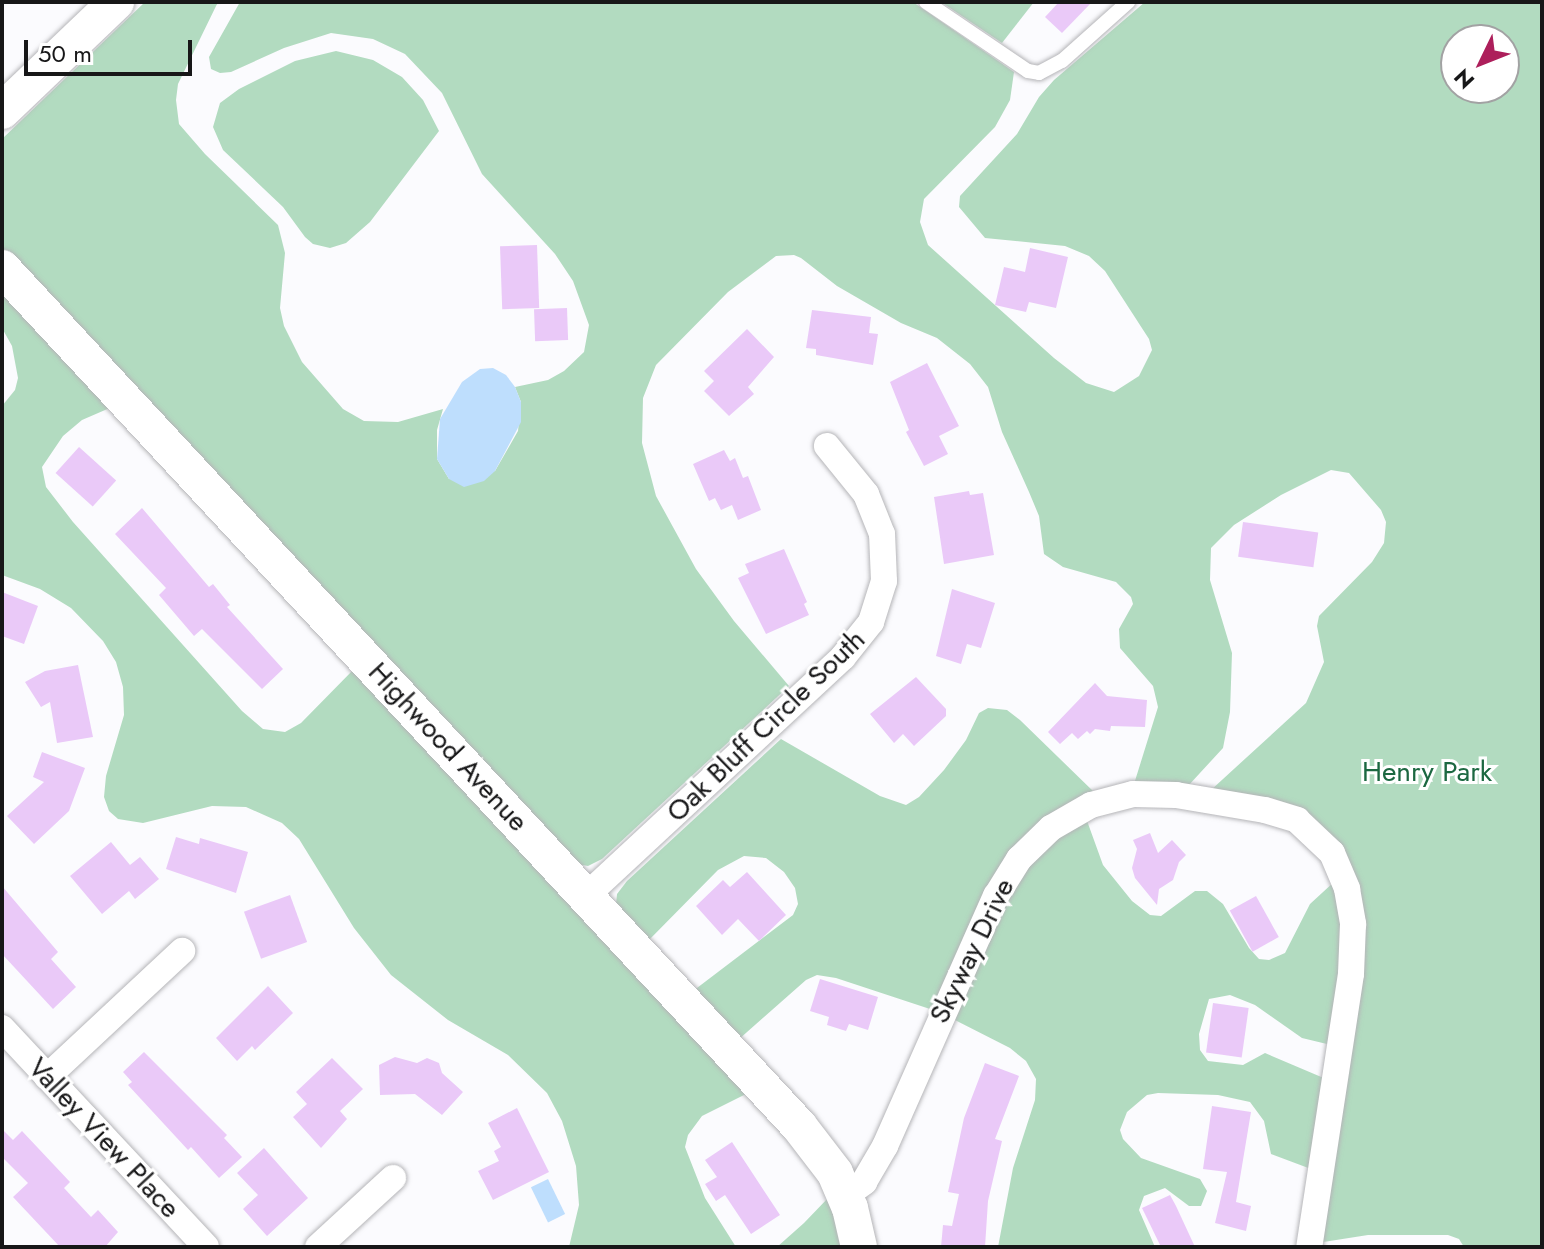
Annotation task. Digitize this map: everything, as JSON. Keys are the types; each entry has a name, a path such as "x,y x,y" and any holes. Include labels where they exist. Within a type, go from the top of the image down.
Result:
{"street":[{"path":"2,111 116,2"},
{"name":"Highwood Avenue","path":"2,268 812,1140 835,1173 845,1196 859,1247"},
{"name":"Oak Bluff Circle South","path":"586,896 843,657 871,622 884,581 882,534 866,494 827,446"},
{"name":"Skyway Drive","path":"845,1196 864,1182 885,1146 996,896 1019,859 1051,828 1091,805 1133,794 1176,795 1265,810 1297,820 1332,853 1347,889 1353,924 1351,974 1309,1247"},
{"path":"47,1077 182,951"},
{"name":"Valley View Place","path":"2,1028 206,1247"},
{"path":"318,1247 393,1178"}],"lane":[{"path":"926,2 1028,71 1039,73 1062,61 1128,2"}],"green space":[{"name":"Henry Park","path":"145,2 218,2 178,84 179,124 205,154 278,225 285,253 280,308 284,326 302,362 343,409 364,421 398,422 443,409 437,430 437,459 449,479 495,471 518,431 521,402 515,387 548,380 564,371 584,352 589,325 573,281 555,254 482,174 442,93 405,54 373,39 331,33 284,48 231,72 220,73 211,69 209,57 240,2 913,2 1014,72 1010,100 995,127 924,199 920,222 928,245 1054,358 1086,383 1114,392 1139,376 1152,350 1149,339 1105,271 1089,256 1065,246 985,238 959,207 960,196 1017,134 1039,97 1054,80 1145,2 1542,2 1542,1247 1464,1247 1459,1239 1448,1235 1368,1235 1317,1243 1354,1012 1339,848 1211,790 1306,703 1324,662 1317,626 1319,616 1372,562 1384,543 1386,522 1381,510 1349,473 1331,470 1281,495 1234,525 1211,548 1210,580 1232,653 1230,712 1223,748 1188,786 1134,784 1158,707 1153,686 1120,648 1119,629 1133,604 1131,597 1116,582 1063,567 1044,554 1039,516 1002,432 988,387 970,364 937,338 901,323 837,286 801,258 794,255 776,256 728,292 656,365 643,398 642,443 656,496 696,569 734,621 789,686 602,859 588,866 577,864 2,249 2,139"},
{"path":"941,2 1034,2 1002,43"},
{"path":"336,51 373,60 402,77 423,100 439,131 370,222 346,243 330,248 313,244 305,237 283,207 223,150 213,127 220,103 239,89 295,61"},
{"path":"2,289 112,407 82,420 63,436 42,467 46,487 73,522 242,711 263,729 285,732 301,723 355,668 750,1092 702,1116 688,1135 685,1147 705,1198 736,1247 569,1247 579,1205 576,1166 562,1121 547,1093 508,1055 448,1020 391,975 354,928 299,839 282,823 246,807 212,806 143,823 118,819 109,811 104,797 106,776 124,715 123,687 116,662 103,641 71,608 40,589 2,575 2,406 15,390 18,378 12,346 2,328"},
{"path":"988,708 1007,710 1020,720 1095,793 1065,807 933,1010 836,978 817,975 806,980 738,1040 693,991 793,915 798,904 795,888 784,872 766,858 744,856 718,870 647,942 616,904 617,894 627,881 781,739 880,796 906,805 919,797 944,770 966,740 979,713"},
{"path":"1086,818 1103,865 1132,901 1150,915 1161,916 1195,891 1207,891 1223,904 1259,959 1269,960 1285,953 1310,904 1335,881 1344,933 1331,1045 1302,1038 1255,1005 1230,995 1209,999 1199,1034 1200,1050 1208,1061 1243,1065 1265,1053 1326,1079 1311,1169 1271,1154 1264,1121 1250,1102 1218,1095 1147,1095 1127,1112 1120,1130 1123,1139 1141,1158 1200,1179 1207,1191 1201,1206 1189,1206 1165,1188 1144,1196 1139,1210 1155,1247 998,1247 1013,1168 1035,1100 1036,1079 1026,1061 1010,1048 949,1017 1003,901 1038,850"},
{"path":"829,1197 844,1247 777,1247 804,1223"}],"water":[{"path":"493,368 506,375 515,387 521,402 521,422 495,471 484,481 464,487 449,479 437,459 440,419 462,382 480,369"},
{"path":"548,1179 565,1214 548,1222 531,1187"}],"building":[{"path":"1059,2 1092,2 1062,33 1045,17"},
{"path":"537,245 539,308 502,309 500,246"},
{"path":"1030,248 1068,257 1056,308 1029,302 1026,312 995,305 1004,267 1025,272"},
{"path":"567,308 568,340 535,341 534,309"},
{"path":"812,310 871,317 869,333 878,334 873,365 816,355 816,349 806,348"},
{"path":"747,329 774,357 748,387 754,394 729,416 704,391 714,381 704,371"},
{"path":"927,363 959,426 939,436 948,454 924,466 906,432 909,430 890,382"},
{"path":"79,447 116,480 93,506 56,473"},
{"path":"724,450 730,461 735,458 743,478 748,476 761,510 738,520 732,505 721,510 715,498 709,501 693,464"},
{"path":"969,491 970,495 983,493 994,555 944,564 934,497"},
{"path":"142,508 209,587 213,584 230,605 227,607 283,669 262,689 202,629 194,636 159,595 166,588 115,534"},
{"path":"1243,522 1318,533 1313,567 1238,557"},
{"path":"784,549 807,602 804,604 809,615 766,634 738,578 749,573 745,564"},
{"path":"952,589 995,603 981,648 967,644 961,664 936,656"},
{"path":"2,592 38,606 24,644 2,636"},
{"path":"78,665 93,737 57,743 50,702 41,707 25,682 45,671"},
{"path":"916,677 946,709 946,716 914,746 903,734 894,743 870,714"},
{"path":"1095,683 1107,696 1147,700 1145,727 1111,726 1110,731 1095,729 1090,734 1087,731 1078,739 1072,733 1060,744 1048,732"},
{"path":"42,752 85,768 69,811 34,844 7,816 44,782 33,777"},
{"path":"1150,833 1158,853 1172,840 1186,855 1179,862 1173,880 1159,889 1157,905 1135,878 1132,868 1137,849 1133,840"},
{"path":"176,837 199,844 200,838 248,852 236,893 166,869"},
{"path":"111,842 130,865 140,857 159,879 135,899 129,891 102,914 70,876"},
{"path":"747,872 786,915 759,941 738,919 722,935 696,906 723,880 730,887"},
{"path":"2,886 58,952 51,959 76,987 53,1009 2,954"},
{"path":"290,895 307,942 261,959 244,912"},
{"path":"1256,896 1279,937 1253,952 1230,911"},
{"path":"820,979 878,997 868,1030 849,1024 846,1031 827,1025 829,1017 810,1011"},
{"path":"268,986 293,1013 255,1050 252,1046 237,1061 216,1038"},
{"path":"1213,1003 1249,1008 1242,1058 1206,1053"},
{"path":"144,1052 227,1135 224,1138 242,1157 219,1178 191,1147 188,1150 128,1085 132,1082 123,1072"},
{"path":"395,1057 417,1063 427,1058 439,1063 442,1073 463,1092 442,1115 415,1094 380,1095 379,1065"},
{"path":"332,1058 363,1089 340,1111 347,1119 321,1148 293,1117 307,1104 296,1092"},
{"path":"985,1063 1019,1076 995,1139 1002,1141 988,1201 985,1247 941,1247 943,1225 952,1226 959,1194 948,1192 964,1118"},
{"path":"1212,1106 1251,1112 1236,1202 1251,1206 1246,1231 1215,1223 1227,1172 1203,1169"},
{"path":"517,1108 549,1172 493,1200 478,1171 499,1161 494,1151 501,1147 488,1123"},
{"path":"2,1129 13,1140 22,1131 70,1182 64,1188 91,1217 98,1210 118,1232 105,1247 60,1247 13,1197 28,1183 2,1157"},
{"path":"732,1142 780,1215 751,1234 725,1195 716,1201 705,1184 717,1177 705,1160"},
{"path":"264,1148 308,1198 267,1236 243,1209 258,1195 237,1173"},
{"path":"1170,1195 1195,1247 1161,1247 1142,1208"}]}
